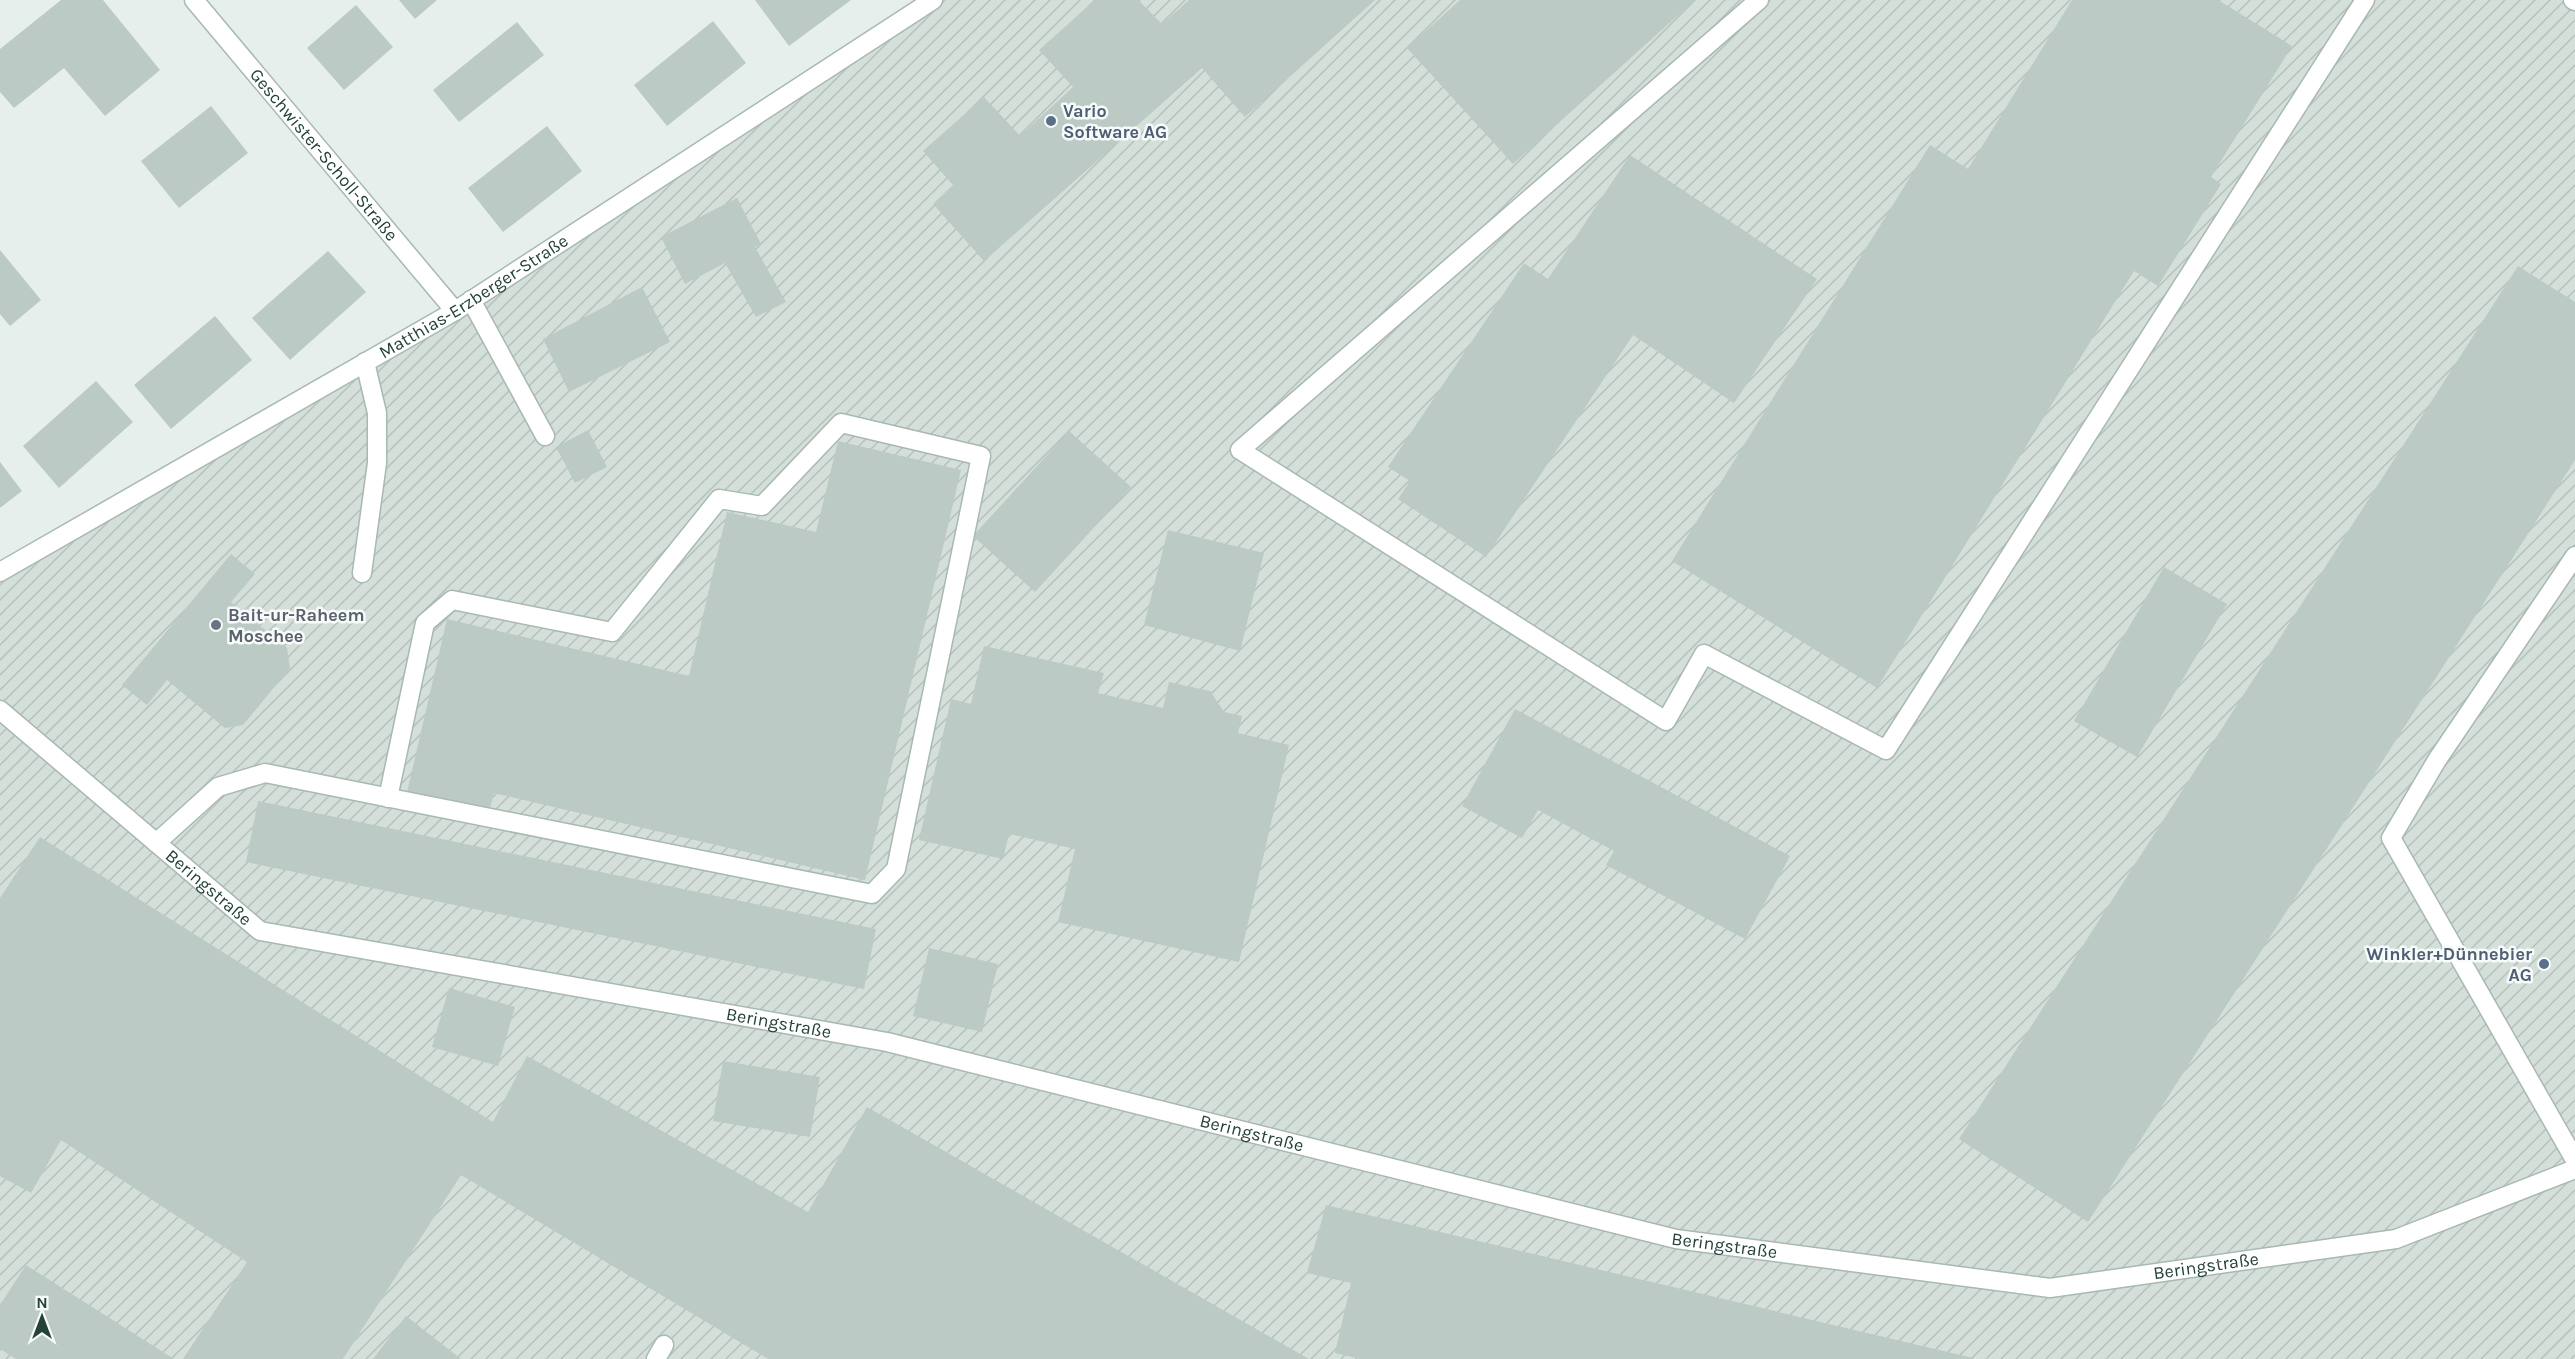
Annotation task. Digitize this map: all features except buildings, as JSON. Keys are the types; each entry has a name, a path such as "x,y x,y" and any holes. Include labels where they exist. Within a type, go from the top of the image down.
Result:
{"street":[{"name":"Geschwister-Scholl-Straße","path":"194,0 455,311"},
{"name":"Matthias-Erzberger-Straße","path":"0,572 455,311 933,0"},
{"path":"1759,0 1240,450 1666,721 1704,654 1886,750 2365,0"},
{"path":"471,300 545,436"},
{"path":"362,573 376,463 376,413 365,362"},
{"path":"156,843 218,787 265,773 388,798 872,894 896,869 981,456 841,423 762,506 718,499 612,632 452,600 425,623 388,798"},
{"path":"2575,556 2437,760 2391,838 2575,1160"},
{"name":"Beringstraße","path":"0,710 260,932 887,1042 1676,1239 2050,1288 2396,1239 2575,1169"}],"shaded area":[{"path":"933,0 2575,0 2575,1359 0,1359 0,572 455,311"}],"place":[{"name":"Vario Software AG","path":"1051,121"},
{"name":"Bait-ur-Raheem Moschee","path":"216,625"},
{"name":"Winkler+Dünnebier AG","path":"2544,964"}]}
